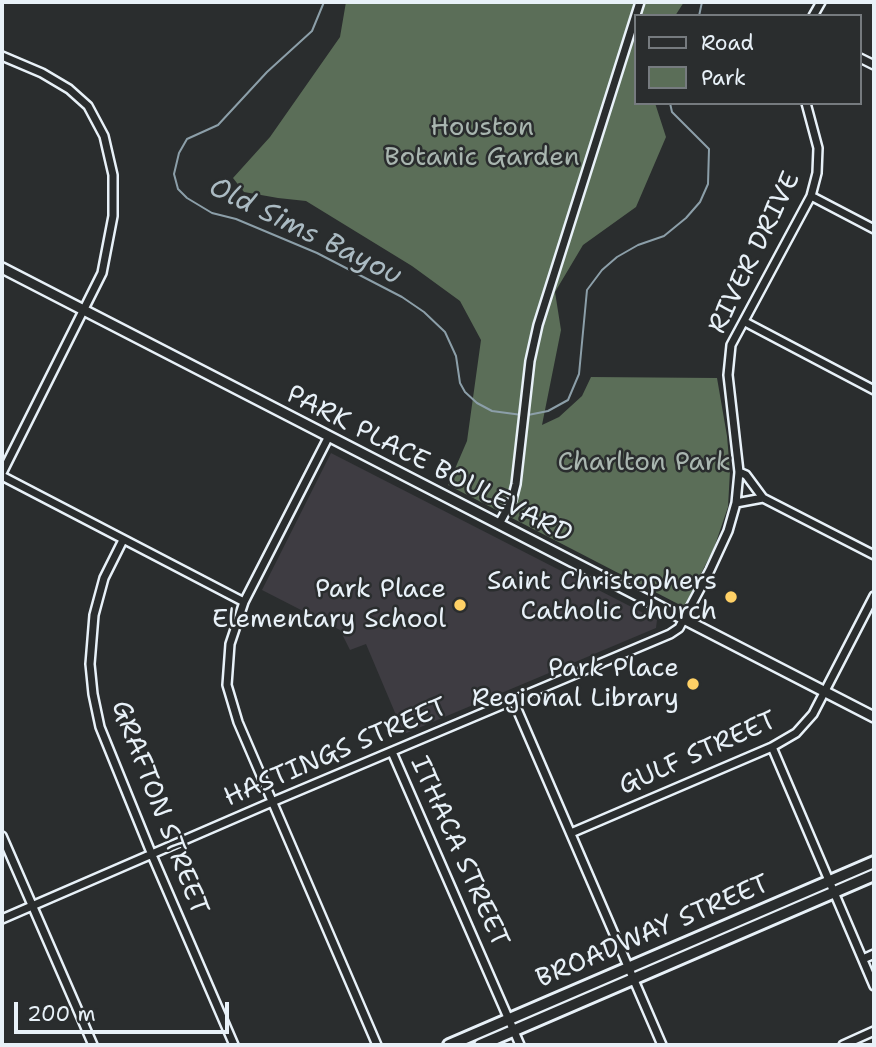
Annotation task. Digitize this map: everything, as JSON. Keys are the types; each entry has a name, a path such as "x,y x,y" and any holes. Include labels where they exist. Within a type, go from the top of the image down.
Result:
{"main road":[{"name":"BROADWAY STREET","path":"832,887 874,862"},
{"name":"BROADWAY STREET","path":"449,1045 628,967 757,919 832,887 874,875"},
{"name":"BROADWAY STREET","path":"480,1045 633,979 757,919"}],"street":[{"path":"499,524 512,500 530,361 542,312 634,21"},
{"path":"2,56 41,72 69,89 88,106 106,143 113,175 113,216 102,273 2,475 244,602"},
{"name":"RIVER DRIVE","path":"683,620 714,562 728,531 736,503 739,472 728,375 731,345 811,196 817,173 818,148 807,105"},
{"path":"811,196 874,229"},
{"name":"PARK PLACE BOULEVARD","path":"2,268 874,718"},
{"path":"745,322 874,390"},
{"path":"329,436 244,602 230,643 227,685 238,722 377,1045"},
{"path":"739,472 746,475 763,498 874,555"},
{"path":"736,503 763,498"},
{"name":"GRAFTON STREET","path":"123,540 104,578 94,615 90,664 100,727 234,1045"},
{"name":"GULF STREET","path":"571,833 772,747 806,724 826,692 874,596"},
{"name":"HASTINGS STREET","path":"2,919 670,634 679,628 683,620"},
{"path":"513,700 662,1045"},
{"path":"772,747 874,986"},
{"name":"ITHACA STREET","path":"392,752 520,1045"},
{"path":"2,836 93,1045"},
{"path":"863,959 874,954"},
{"path":"843,1045 874,1031"},
{"path":"864,1037 874,1037"}],"shaded area":[{"name":"Park Place Elementary School","path":"331,453 657,620 656,628 404,734 366,644 350,650 340,630 262,590"}],"green space":[{"name":"Houston Botanic Garden","path":"346,2 684,2 676,14 634,14 634,105 656,105 666,137 636,207 583,245 555,292 561,330 542,425 559,417 582,396 591,377 717,378 730,471 728,507 714,548 684,607 448,485 467,441 481,340 460,301 412,266 306,201 244,192 233,178 270,137 340,37"}],"waterway":[{"name":"Old Sims Bayou","path":"324,2 312,31 267,72 218,125 187,139 179,153 174,174 178,189 187,198 212,213 236,219 317,253 402,297 424,312 445,332 456,356 460,383 465,392 492,411 522,415"},
{"name":"Old Sims Bayou","path":"699,14 702,2"},
{"name":"Old Sims Bayou","path":"528,415 548,411 568,400 579,374 587,290 602,270 617,257 638,245 664,236 700,202 708,184 709,149 672,112 670,105"}],"place":[{"name":"Saint Christophers Catholic Church","path":"731,597"},
{"name":"Park Place Elementary School","path":"460,605"},
{"name":"Park Place Regional Library","path":"693,684"}],"park label":[{"name":"Charlton Park","path":"644,463"}]}
